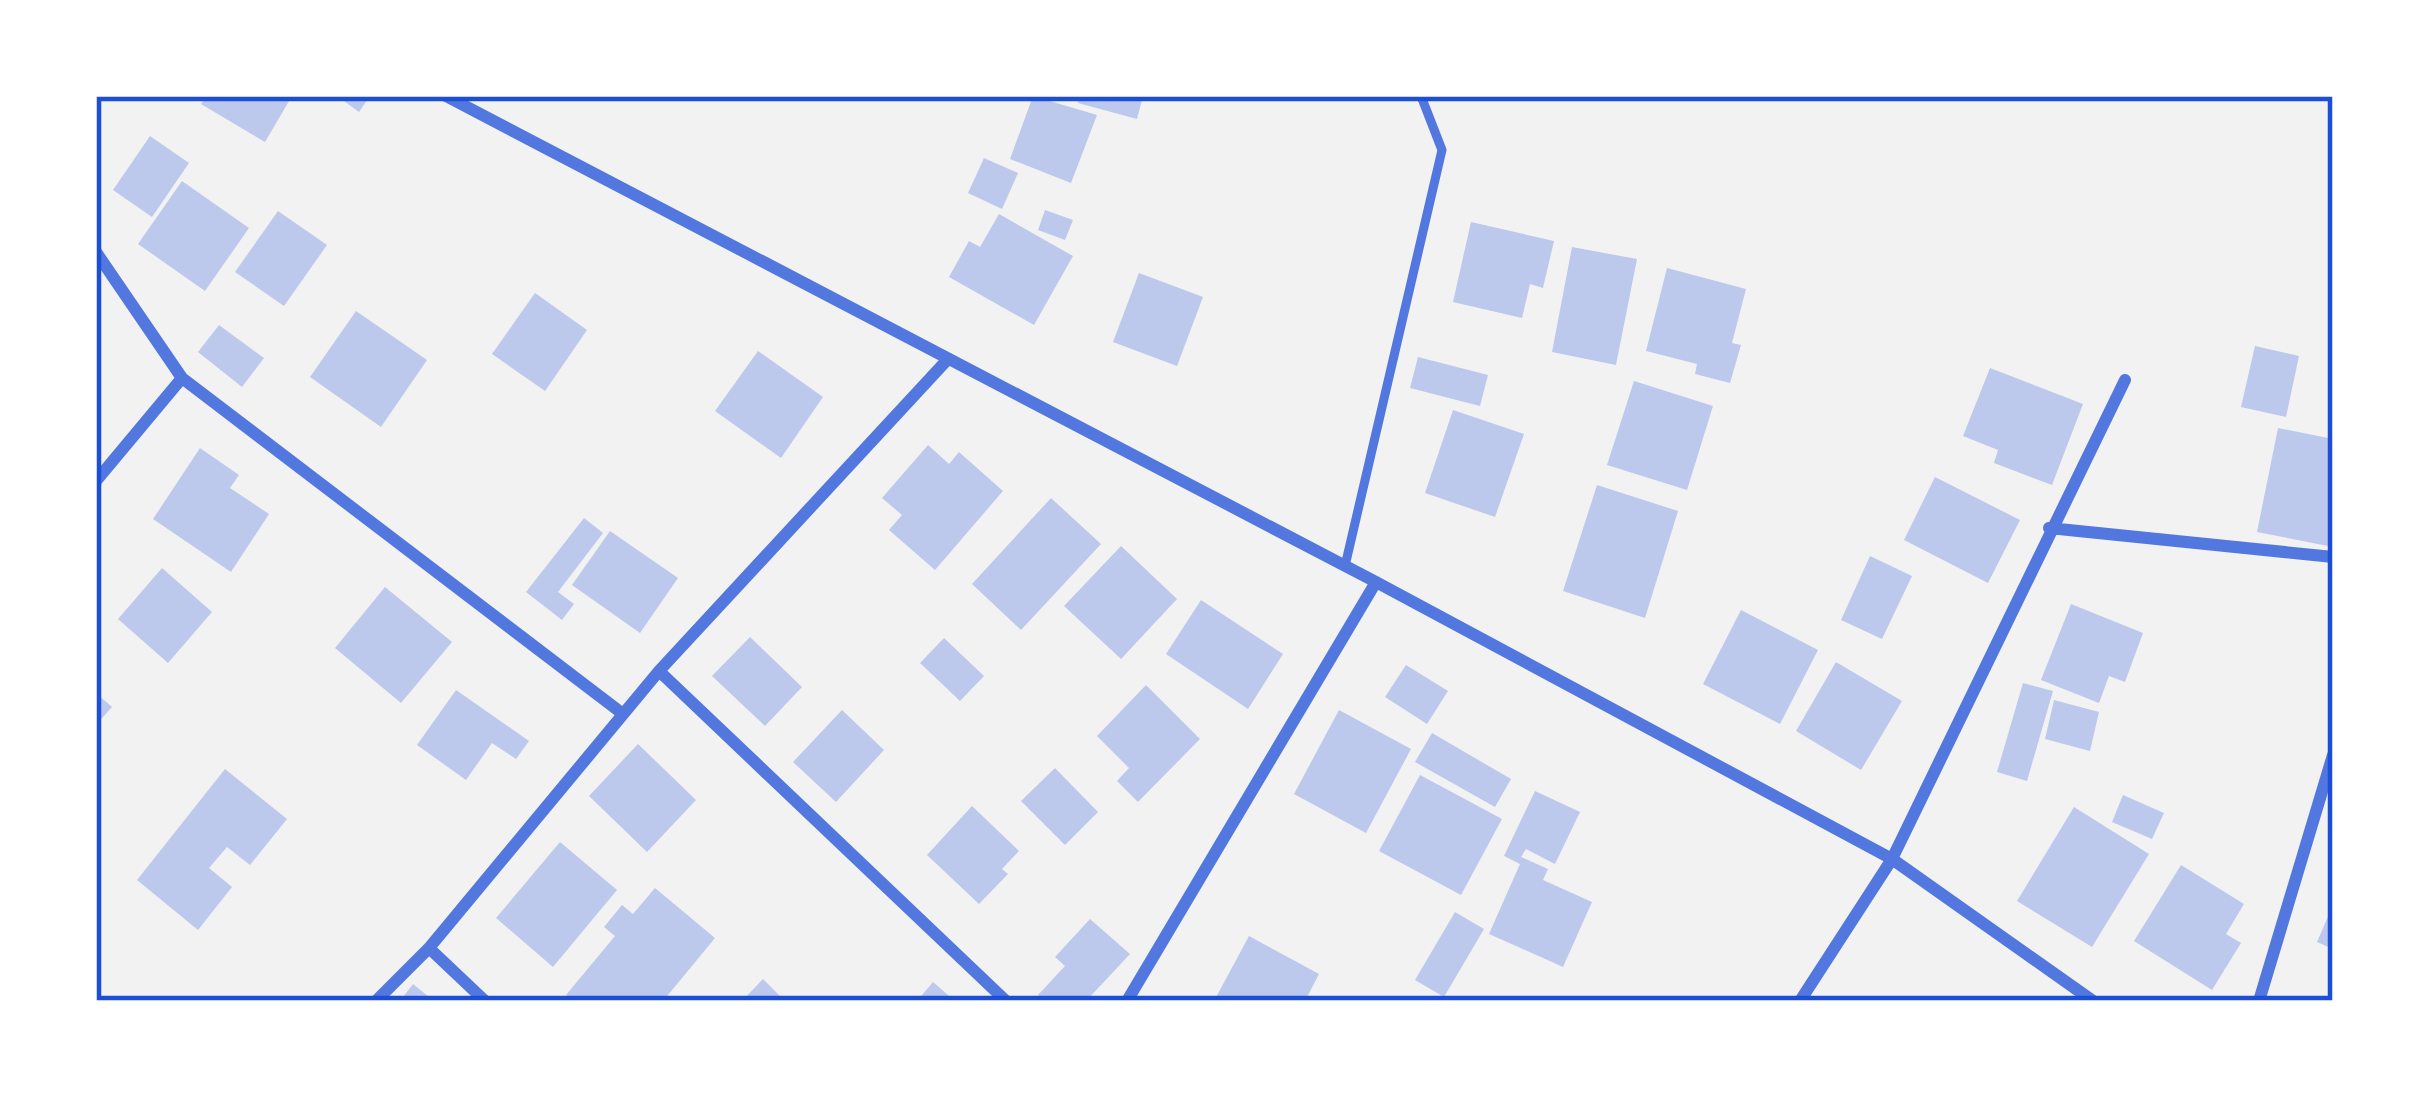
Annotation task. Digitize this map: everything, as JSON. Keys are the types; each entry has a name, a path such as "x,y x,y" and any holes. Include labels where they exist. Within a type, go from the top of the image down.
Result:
{"street":[{"path":"446,96 1376,582 1892,859 2092,1001"},
{"path":"96,252 182,378 623,714"},
{"path":"376,1001 429,948 659,670 948,359"},
{"path":"96,481 182,378"},
{"path":"1800,1001 1892,859 2049,528 2125,380"},
{"path":"2049,528 2333,557"},
{"path":"1127,1001 1376,582"},
{"path":"659,670 1006,1001"},
{"path":"2259,1001 2333,755"},
{"path":"429,948 485,1001"}],"lane":[{"path":"1345,566 1442,150 1421,96"}],"building":[{"path":"206,96 292,96 265,142 201,104"},
{"path":"337,96 370,96 359,112"},
{"path":"1033,96 1097,115 1071,183 1010,159"},
{"path":"1080,96 1143,96 1137,119 1078,103"},
{"path":"150,136 189,163 152,217 113,190"},
{"path":"984,158 1018,173 1002,209 968,193"},
{"path":"182,181 249,228 205,291 138,244"},
{"path":"1045,210 1073,220 1065,240 1038,230"},
{"path":"278,211 327,245 284,306 235,272"},
{"path":"999,214 1073,256 1034,325 949,277 969,241 980,247"},
{"path":"1471,222 1554,241 1543,288 1530,284 1522,318 1453,302"},
{"path":"1572,247 1637,259 1616,365 1552,352"},
{"path":"1667,268 1746,289 1732,343 1741,345 1730,383 1695,374 1697,364 1646,351"},
{"path":"1139,273 1203,297 1177,366 1113,342"},
{"path":"535,293 587,330 545,391 492,354"},
{"path":"356,311 427,360 381,427 310,377"},
{"path":"219,325 264,358 242,387 198,352"},
{"path":"2255,346 2299,356 2286,417 2241,407"},
{"path":"758,351 823,397 781,458 715,411"},
{"path":"1418,357 1488,375 1480,406 1410,388"},
{"path":"1990,368 2083,404 2052,485 1994,463 1998,450 1963,436"},
{"path":"1634,381 1713,406 1687,490 1607,465"},
{"path":"1453,410 1524,434 1495,517 1425,493"},
{"path":"2278,428 2333,439 2333,547 2257,532"},
{"path":"928,445 949,464 959,452 1003,491 935,570 889,530 902,515 882,498"},
{"path":"200,448 239,475 230,488 269,514 231,572 153,519"},
{"path":"1935,477 2020,520 1988,583 1904,540"},
{"path":"1597,485 1678,511 1645,618 1563,591"},
{"path":"1051,498 1101,544 1021,630 972,584"},
{"path":"584,518 603,533 558,592 574,604 562,620 526,592"},
{"path":"610,531 678,578 640,633 572,585"},
{"path":"1121,546 1177,599 1121,659 1064,606"},
{"path":"1870,556 1912,576 1882,639 1841,620"},
{"path":"162,568 212,612 168,663 118,619"},
{"path":"385,587 452,642 401,703 335,648"},
{"path":"1201,600 1283,654 1248,709 1166,654"},
{"path":"2071,604 2143,633 2125,682 2109,676 2099,703 2041,680"},
{"path":"1741,610 1818,650 1780,724 1703,684"},
{"path":"750,637 802,687 765,726 712,676"},
{"path":"944,638 984,676 960,701 920,663"},
{"path":"1836,662 1902,701 1861,770 1796,731"},
{"path":"1406,665 1448,691 1427,724 1385,697"},
{"path":"2023,683 2053,691 2027,781 1997,772"},
{"path":"1146,685 1200,739 1138,802 1117,781 1129,768 1097,736"},
{"path":"456,690 529,741 516,759 492,743 466,780 417,745"},
{"path":"96,693 112,707 96,725"},
{"path":"2054,700 2099,712 2090,751 2045,739"},
{"path":"842,710 884,750 836,802 793,762"},
{"path":"1339,710 1411,749 1366,833 1294,794"},
{"path":"1432,733 1511,779 1495,807 1415,762"},
{"path":"638,744 696,800 647,852 589,796"},
{"path":"1055,768 1098,812 1065,845 1021,801"},
{"path":"225,769 287,819 250,865 227,847 209,868 232,887 198,930 137,880"},
{"path":"1420,775 1502,819 1461,895 1379,851"},
{"path":"1535,791 1580,812 1555,864 1526,849 1521,857 1548,869 1543,880 1592,902 1563,967 1489,934 1520,864 1504,856"},
{"path":"2123,795 2164,813 2152,839 2112,822"},
{"path":"972,806 1019,851 1002,869 1008,874 979,904 927,855"},
{"path":"2074,807 2149,854 2092,947 2017,901"},
{"path":"560,842 617,890 553,967 496,918"},
{"path":"2181,865 2244,904 2226,934 2241,943 2212,990 2134,941"},
{"path":"655,888 715,938 663,1001 574,1001 566,995 615,936 604,927 622,905 633,914"},
{"path":"2333,905 2333,949 2317,942"},
{"path":"1455,912 1484,929 1444,997 1415,980"},
{"path":"1090,919 1130,954 1086,1001 1044,1001 1038,995 1065,966 1055,957"},
{"path":"1249,936 1319,974 1305,1001 1214,1001"},
{"path":"763,979 785,1001 742,1001"},
{"path":"933,982 955,1001 917,1001"},
{"path":"413,984 434,1001 400,1001"}]}
